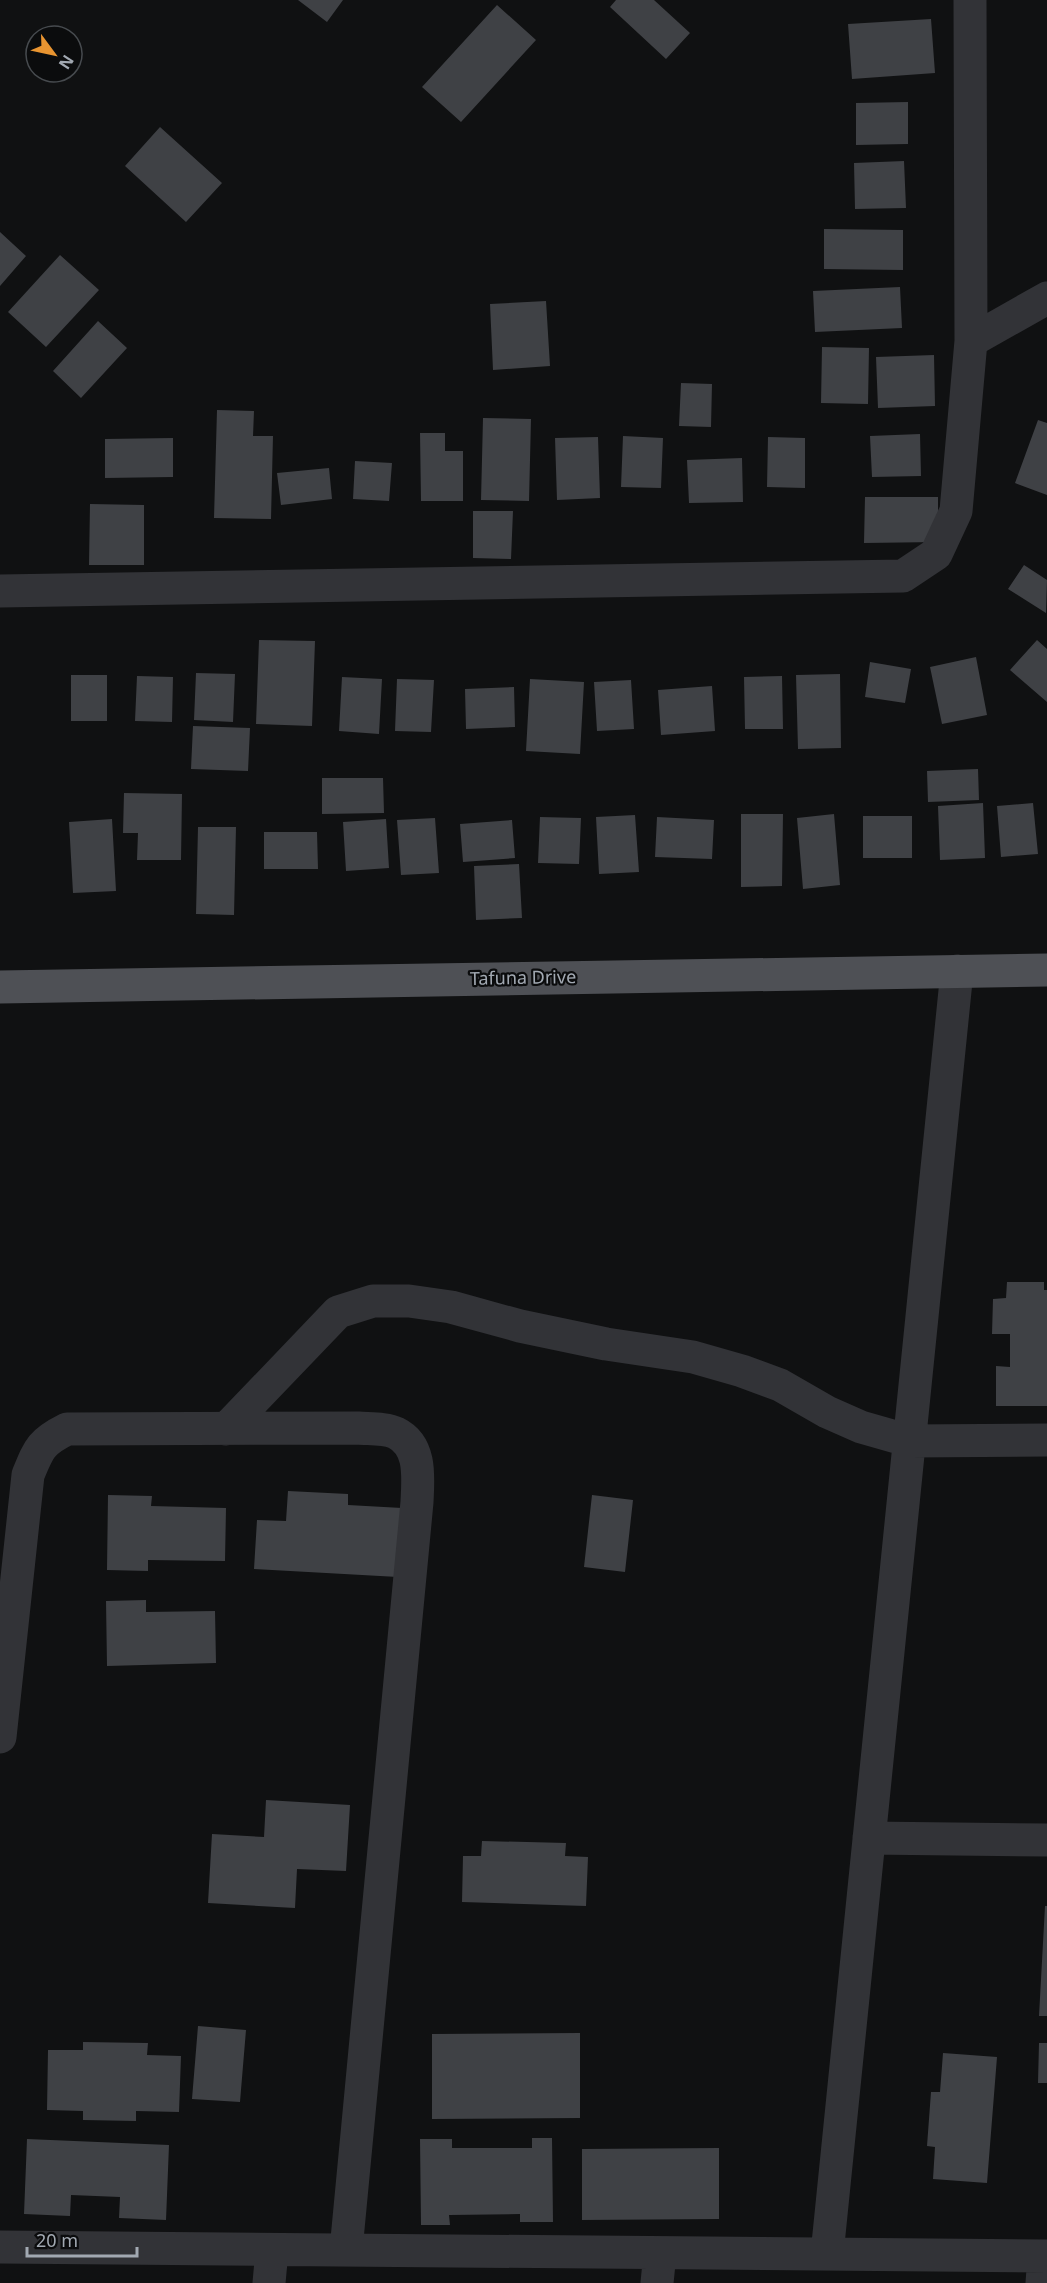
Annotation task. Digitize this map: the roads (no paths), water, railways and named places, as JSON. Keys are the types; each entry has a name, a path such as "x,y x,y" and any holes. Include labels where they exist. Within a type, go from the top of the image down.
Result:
{"main road":[{"name":"Tafuna Drive","path":"0,987 1047,970"}],"street":[{"path":"0,591 903,576 936,554 956,511 971,341 970,0"},
{"path":"971,341 1047,298"},
{"path":"827,2254 957,971"},
{"path":"226,1429 338,1312 373,1301 409,1301 451,1307 520,1326 606,1344 693,1357 780,1385 827,1412 861,1427 910,1441 1047,1440"},
{"path":"0,1737 28,1475 38,1450 52,1437 67,1429 358,1428 395,1433 410,1445 418,1467 417,1502 346,2250"},
{"path":"869,1838 1047,1840"},
{"path":"0,2247 346,2250 658,2268 827,2254 1044,2265"},
{"path":"269,2283 272,2250"}]}
